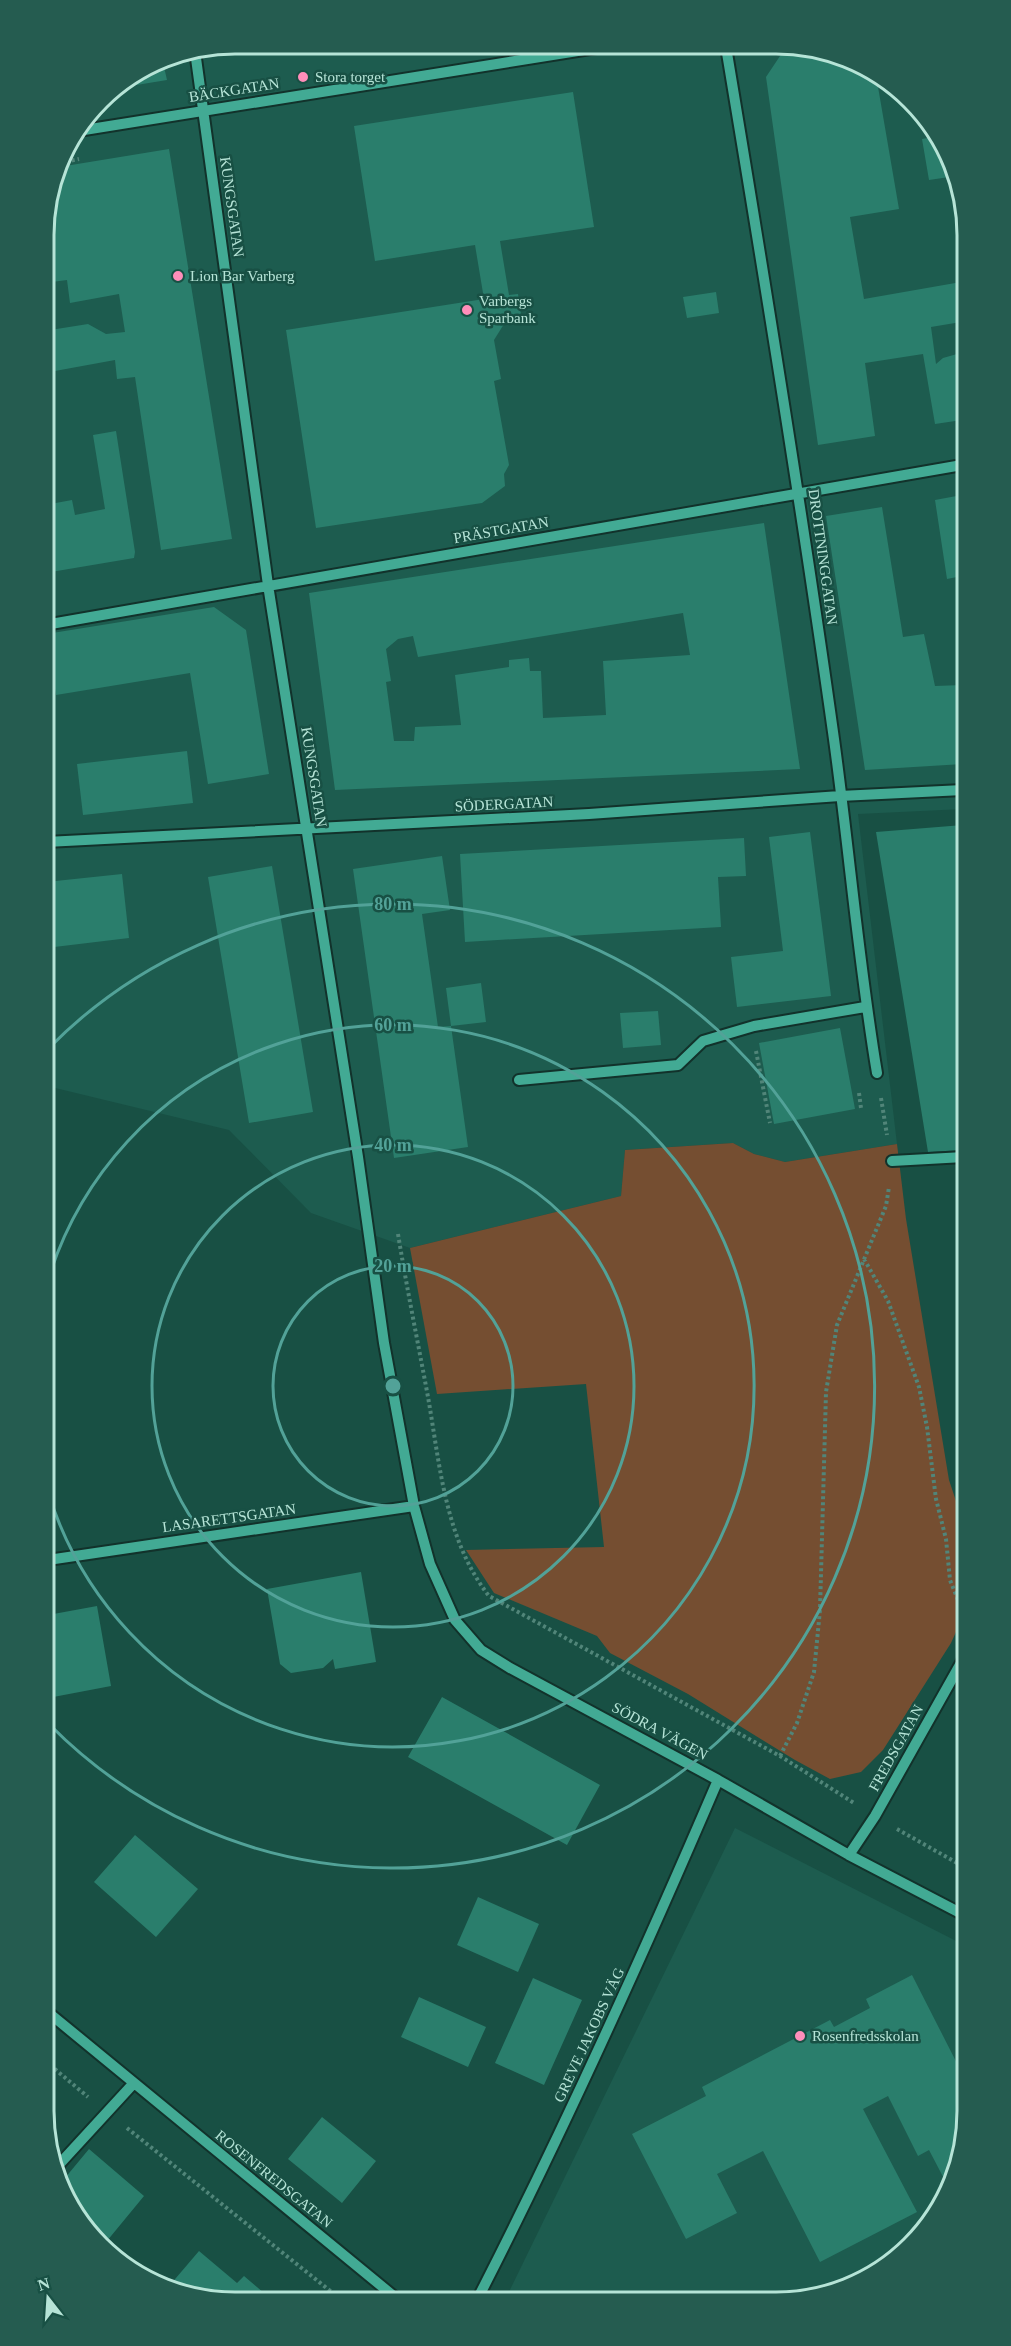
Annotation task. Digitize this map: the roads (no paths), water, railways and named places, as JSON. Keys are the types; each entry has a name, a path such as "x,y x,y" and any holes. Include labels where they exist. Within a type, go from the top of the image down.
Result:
{"street":[{"name":"BÄCKGATAN","path":"88,129 558,54"},
{"name":"DROTTNINGGATAN","path":"727,54 800,493 865,1007 877,1073"},
{"name":"KUNGSGATAN","path":"196,58 268,585 384,1343 414,1506"},
{"name":"PRÄSTGATAN","path":"54,623 957,466"},
{"name":"SÖDERGATAN","path":"54,842 589,814 840,796 957,790"},
{"path":"519,1080 678,1065 703,1041 754,1026 865,1007"},
{"path":"892,1161 957,1157"},
{"name":"LASARETTSGATAN","path":"54,1559 414,1506"},
{"name":"SÖDRA VÄGEN","path":"414,1506 430,1564 455,1620 481,1650 849,1855 957,1911"},
{"name":"FREDSGATAN","path":"849,1855 875,1816 957,1670"},
{"name":"GREVE JAKOBS VÄG","path":"481,2292 535,2186 641,1959 718,1780"},
{"name":"ROSENFREDSGATAN","path":"54,2016 133,2084 389,2292"},
{"path":"61,2162 133,2084"}],"place":[{"name":"Stora torget","path":"303,77"},
{"name":"Lion Bar Varberg","path":"178,276"},
{"name":"Varbergs Sparbank","path":"467,310"},
{"name":"Rosenfredsskolan","path":"800,2036"}]}
